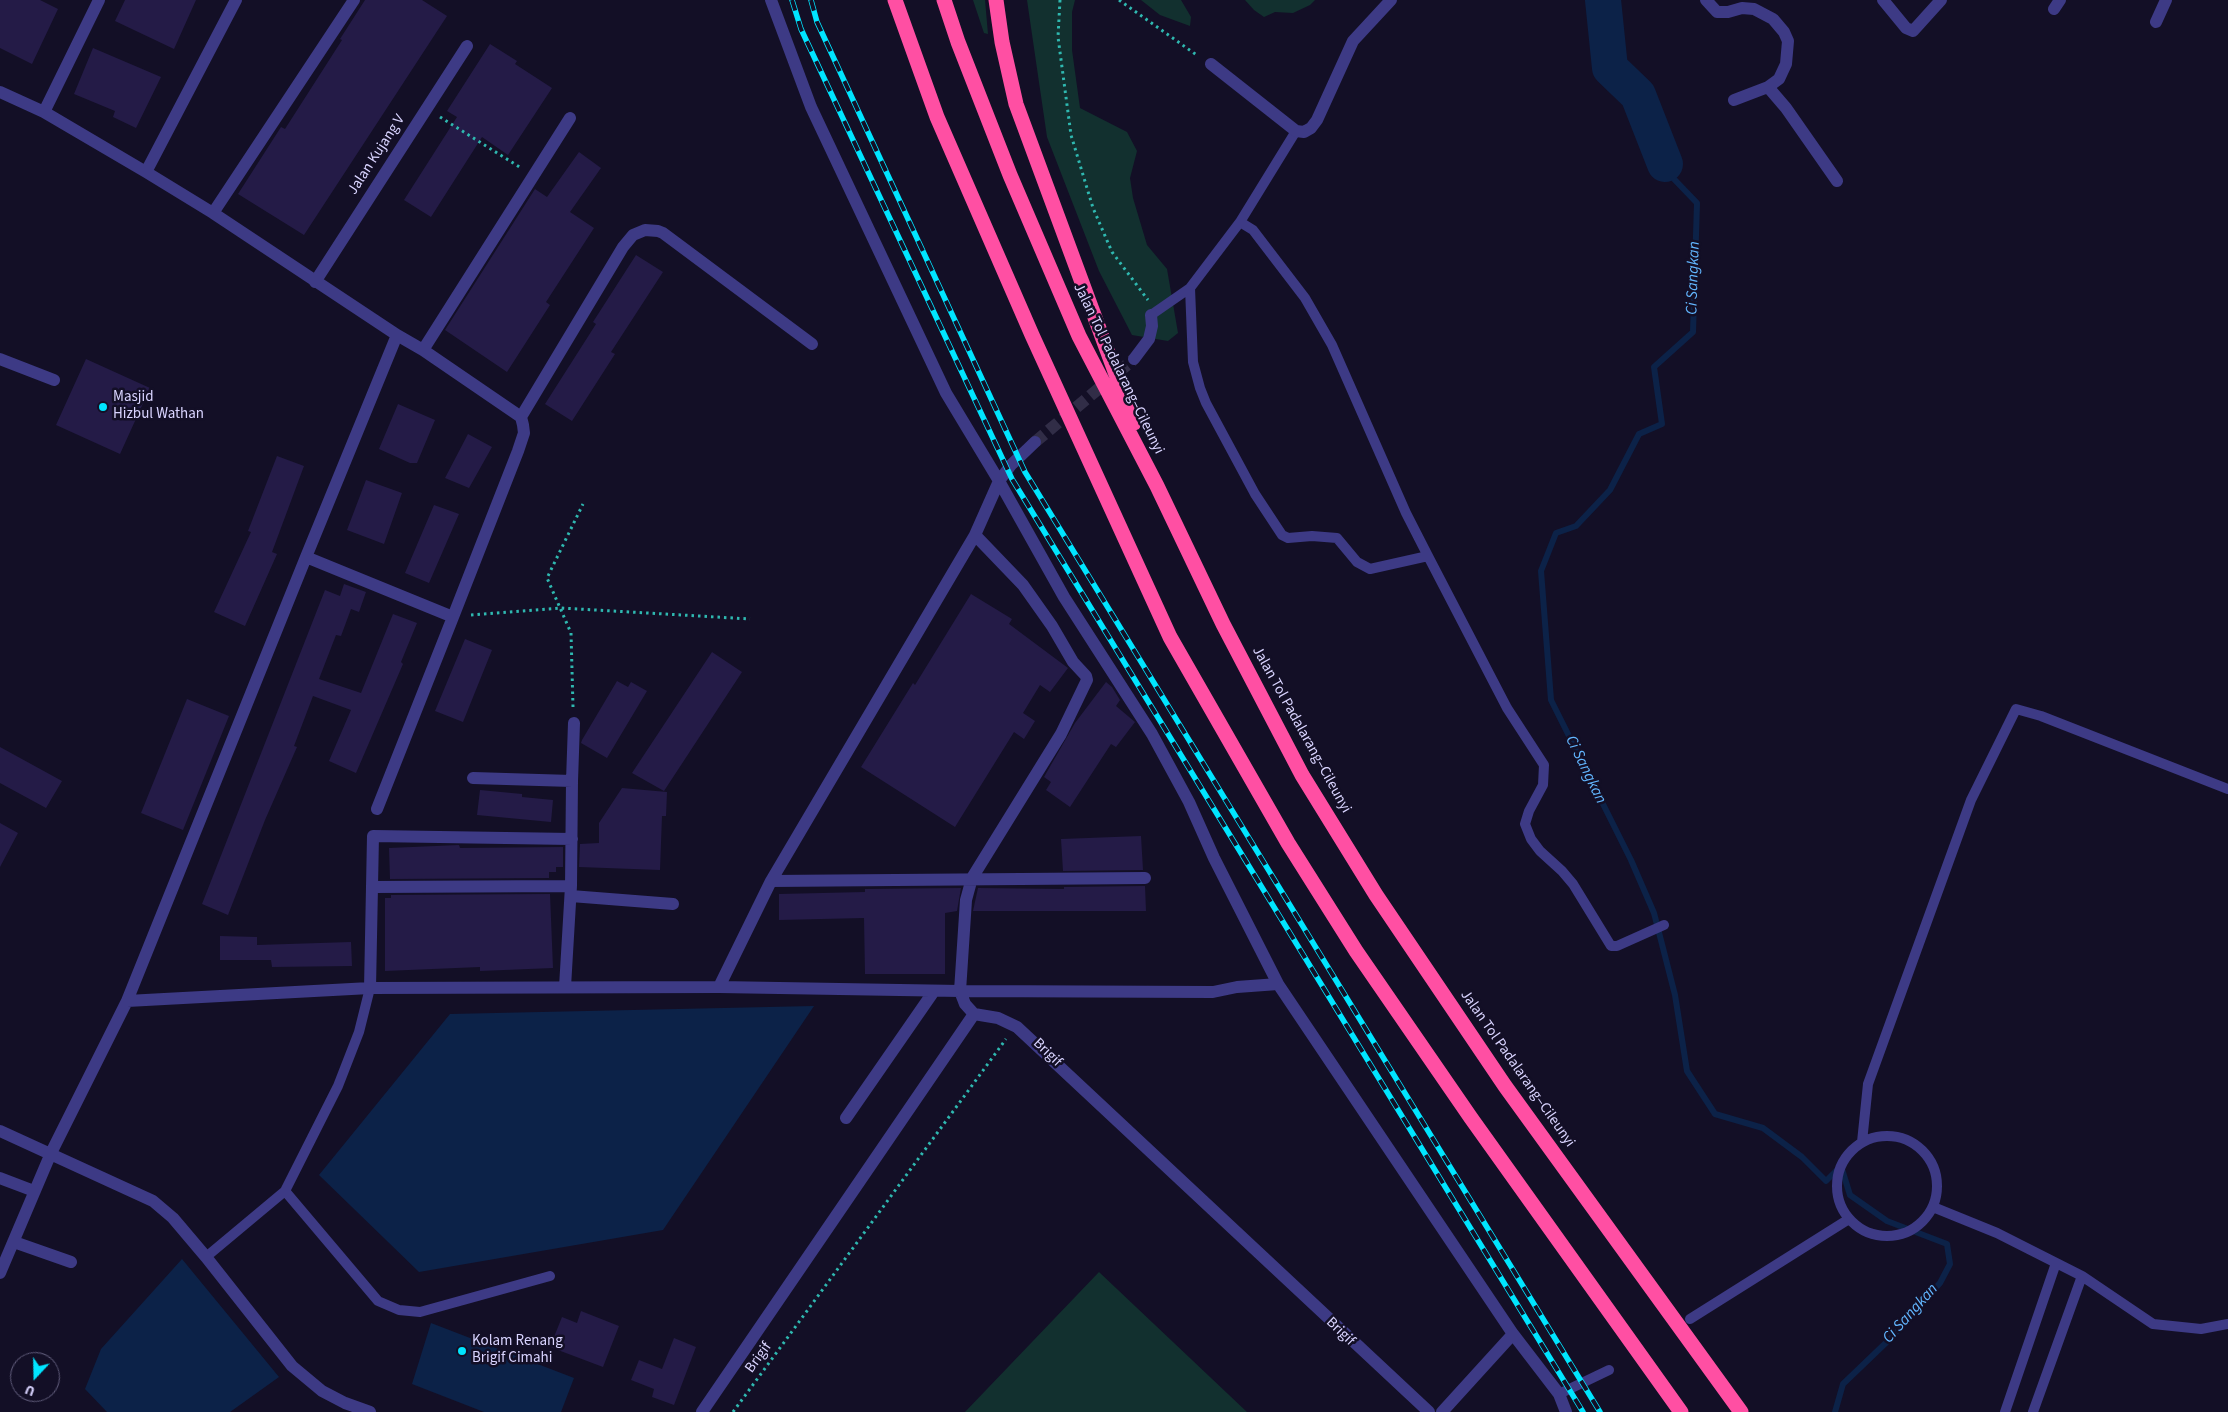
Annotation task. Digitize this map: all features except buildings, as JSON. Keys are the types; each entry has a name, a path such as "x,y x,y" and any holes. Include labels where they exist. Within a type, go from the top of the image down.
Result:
{"highway":[{"path":"895,0 941,126 1032,334 1170,637 1288,843 1356,952 1471,1118 1680,1412"},
{"name":"Jalan Tol Padalarang–Cileunyi","path":"944,0 958,42 1010,175 1079,336 1157,486 1223,624 1302,775 1376,895 1506,1086 1741,1412"},
{"path":"996,0 1002,42 1016,104 1157,486"}],"street":[{"path":"44,112 99,0"},
{"path":"146,172 236,0"},
{"path":"213,213 354,0"},
{"path":"771,0 811,107 946,393 999,481 1064,597 1152,734 1189,802 1214,858 1278,984 1514,1334 1559,1394 1566,1412"},
{"path":"1211,64 1296,131 1304,132 1311,128 1317,120 1353,41 1391,0"},
{"path":"1706,0 1717,12 1728,12 1742,8 1754,9 1772,19 1784,32 1788,41 1786,64 1779,79 1768,87 1734,100"},
{"path":"1883,0 1906,28 1913,31 1940,0"},
{"path":"2156,22 2166,0"},
{"name":"Jalan Kujang V","path":"315,282 467,46"},
{"path":"1768,87 1786,108 1837,181"},
{"path":"0,92 44,112 213,213 315,282 423,350 521,417"},
{"path":"423,350 570,118"},
{"path":"377,809 518,451 524,433 521,417 632,235 645,230 658,230 812,344"},
{"path":"1134,359 1149,339 1152,326 1151,315"},
{"path":"0,1273 8,1247 51,1153 127,1001 397,335"},
{"path":"0,358 54,380"},
{"path":"719,987 771,881 975,534 999,481 1011,465 1035,442"},
{"path":"975,534 1023,584 1052,626 1073,662 1086,676 1087,680 1061,734 972,878 966,900 960,991 965,1004 974,1014 998,1018 1017,1027 1430,1412"},
{"path":"306,557 453,617"},
{"path":"566,987 571,891 574,723"},
{"path":"472,778 572,781"},
{"path":"370,988 373,836 572,839"},
{"path":"771,881 1145,878"},
{"path":"373,887 571,891 674,904"},
{"path":"127,1001 370,988 719,987 960,991 1213,992 1238,987 1278,984"},
{"path":"846,1118 934,990"},
{"path":"702,1412 974,1014"},
{"path":"0,1130 153,1201 173,1218 206,1257 292,1366 322,1391 368,1412"},
{"path":"0,1178 34,1192"},
{"path":"8,1247 71,1262"},
{"path":"1442,1412 1514,1334"}],"lane":[{"path":"1151,315 1190,288 1240,222 1296,131"},
{"path":"1240,222 1253,230 1305,298 1332,345 1403,506 1428,556 1507,708 1544,765 1543,785 1529,811 1525,824 1531,839 1540,851 1573,884 1611,946 1617,946 1664,925"},
{"path":"1190,288 1193,362 1200,388 1206,403 1256,494 1282,535 1288,538 1312,536 1337,538 1357,562 1370,569 1428,556"},
{"path":"1862,1142 1868,1084 1971,800 2016,709 2041,716 2228,789"},
{"path":"206,1257 284,1191 338,1086 359,1032 370,988"},
{"path":"1887,1136 1911,1142 1922,1149 1936,1170 1937,1195 1934,1207 1918,1227 1895,1236 1882,1236 1870,1233 1849,1219 1840,1202 1837,1183 1844,1160 1862,1142 1874,1137 1887,1136"},
{"path":"284,1191 378,1301 399,1310 420,1312 550,1276"},
{"path":"1934,1207 1996,1233 2082,1276 2153,1324 2201,1329 2228,1324"},
{"path":"1690,1319 1849,1219"},
{"path":"2006,1412 2056,1263"},
{"path":"2033,1412 2082,1276"},
{"path":"1559,1394 1608,1370"}],"path":[{"path":"1060,0 1058,37 1071,135 1093,208 1112,252 1148,298 1151,315"},
{"path":"1119,0 1211,64"},
{"path":"426,108 533,176"},
{"path":"574,723 571,633 546,578 583,504"},
{"path":"453,617 561,608 750,619"},
{"name":"Brigif","path":"733,1412 1010,1033"}],"green space":[{"path":"973,0 985,0 988,34 984,33"},
{"path":"1027,0 1075,0 1072,12 1072,50 1080,108 1127,132 1137,151 1130,178 1133,198 1147,245 1167,269 1178,333 1168,341 1132,335 1099,271 1047,137"},
{"path":"1141,0 1181,0 1191,17 1190,26 1160,15"},
{"path":"1245,0 1315,0 1310,5 1293,13 1275,12 1264,17"},
{"path":"1099,1272 1247,1412 965,1412"}],"water":[{"path":"814,1006 663,1230 419,1272 319,1175 450,1014"},
{"path":"182,1259 279,1377 230,1412 107,1412 85,1389 101,1349"},
{"name":"Kolam Renang Brigif Cimahi","path":"431,1323 574,1378 561,1412 484,1412 412,1384"}],"waterway":[{"name":"Ci Sangkan","path":"1603,0 1610,68 1638,95 1665,164"},
{"name":"Ci Sangkan","path":"1665,164 1673,178 1697,203 1693,332 1654,367 1662,424 1639,434 1610,490 1576,526 1556,533 1541,571 1551,700 1631,860 1654,913 1675,995 1687,1071 1715,1114 1763,1128 1802,1157 1826,1181 1841,1166 1850,1195 1887,1221 1947,1244 1950,1264 1940,1283 1893,1336 1843,1384 1835,1412"}],"tunnel":[{"path":"1035,442 1134,359"}],"railway":[{"path":"792,0 801,29 1012,479 1583,1412"},
{"path":"811,0 817,22 1025,472 1600,1412"}],"place":[{"name":"Masjid Hizbul Wathan","path":"103,407"},
{"name":"Kolam Renang Brigif Cimahi","path":"462,1351"}]}
